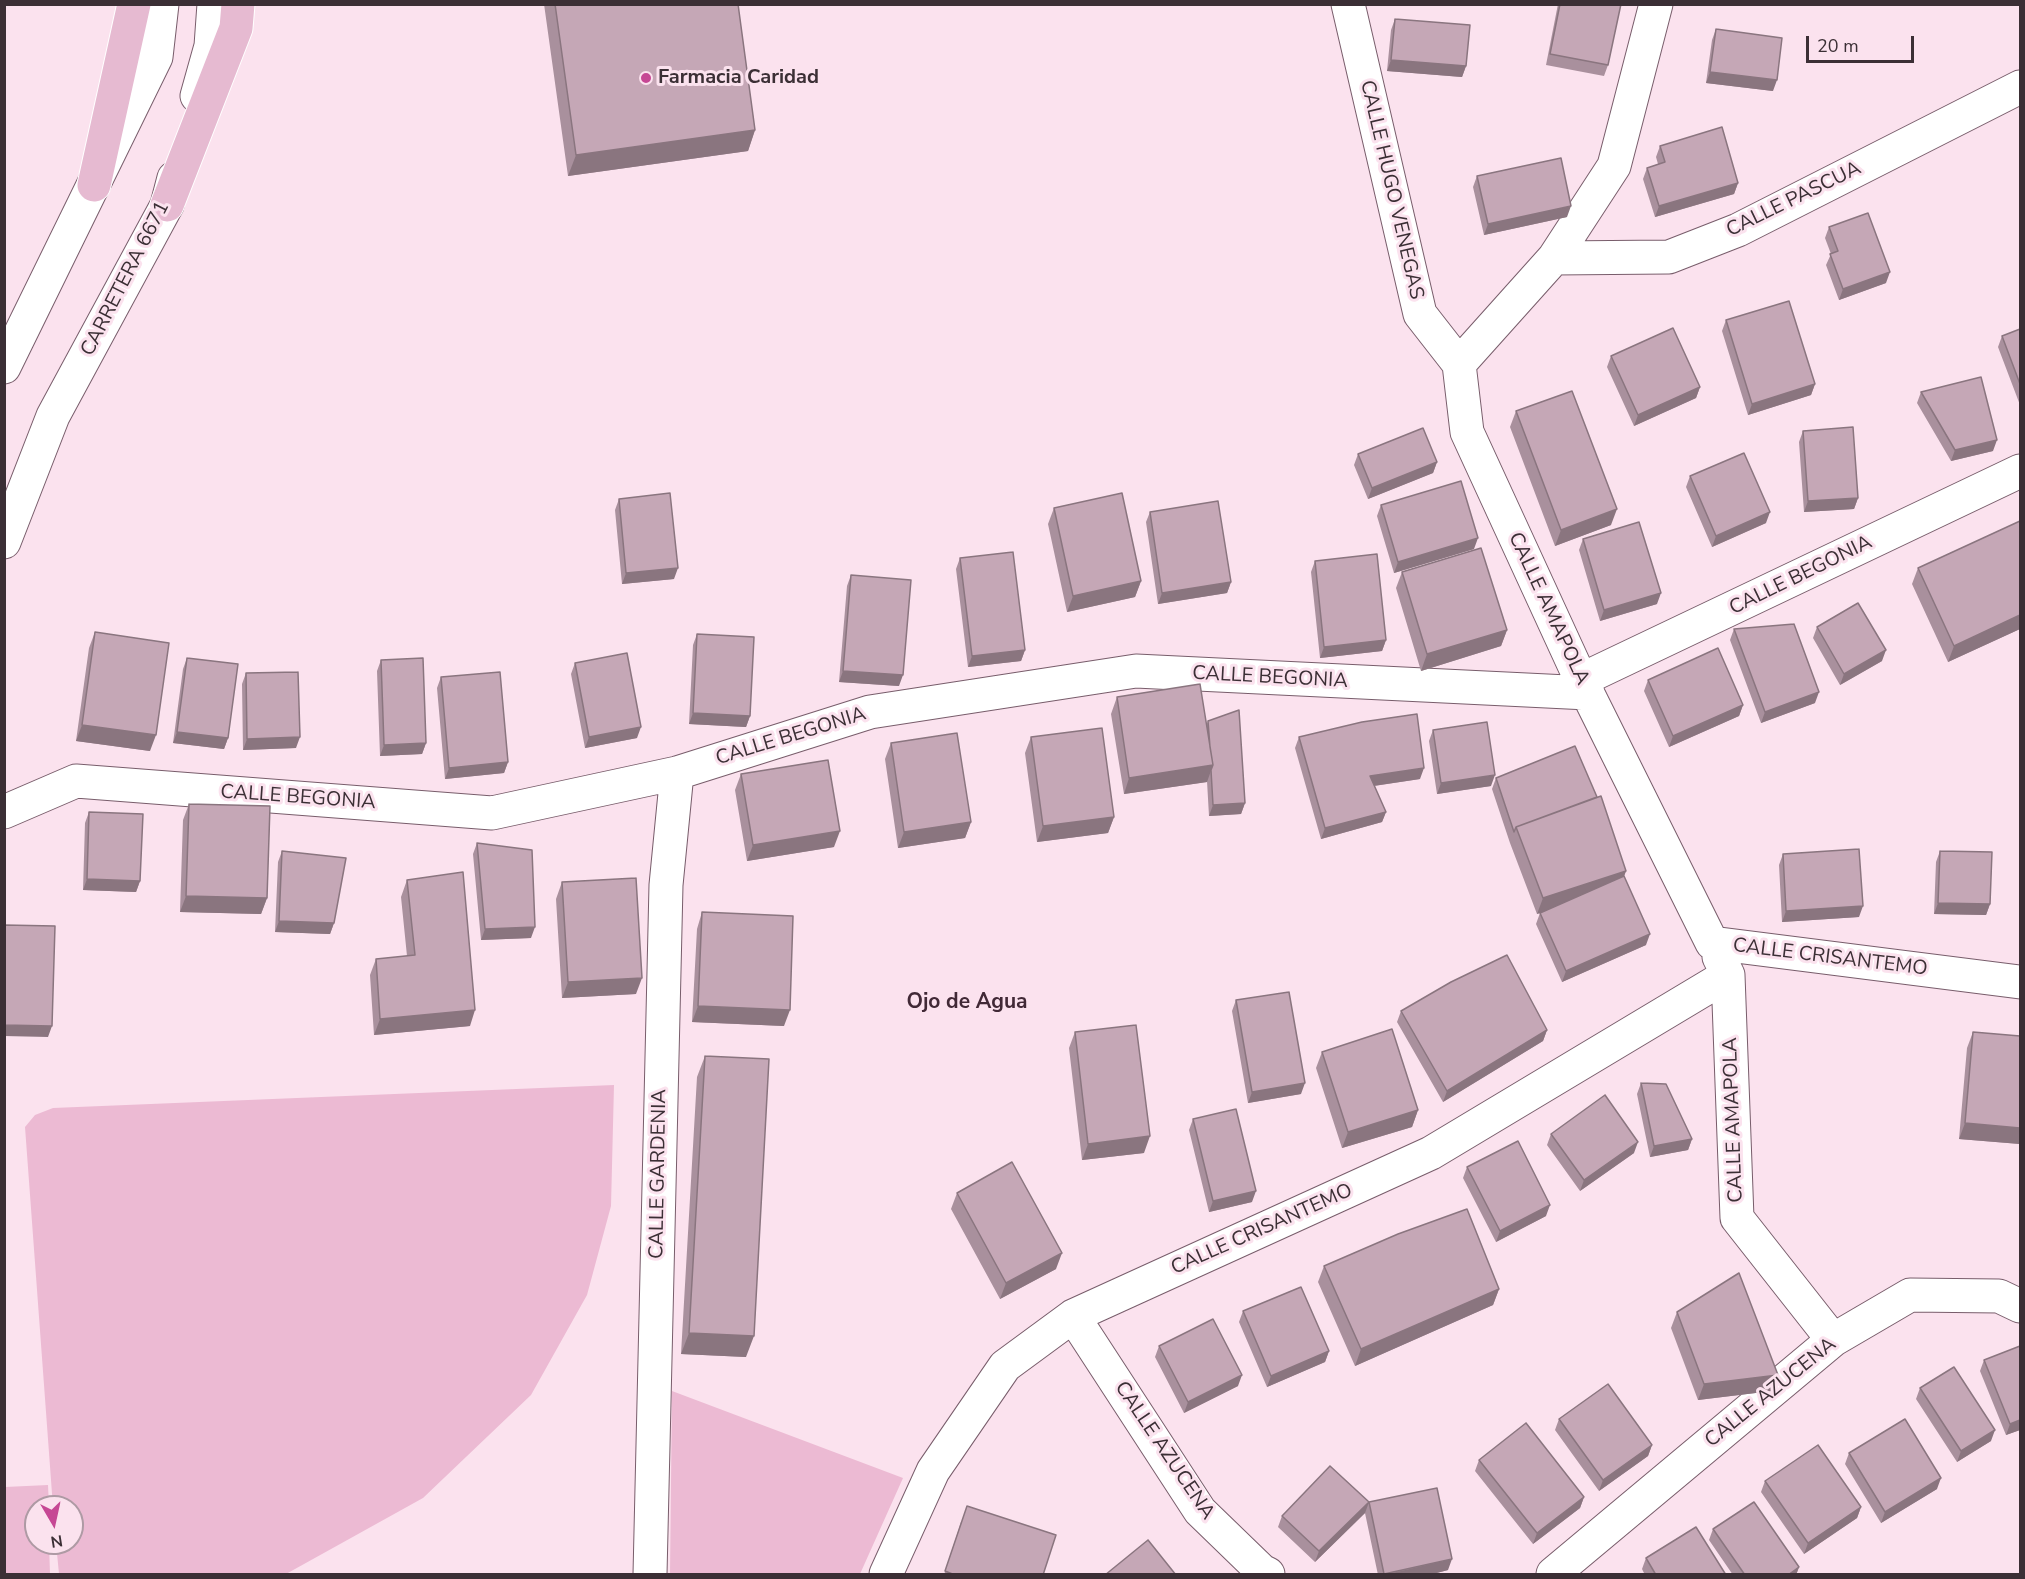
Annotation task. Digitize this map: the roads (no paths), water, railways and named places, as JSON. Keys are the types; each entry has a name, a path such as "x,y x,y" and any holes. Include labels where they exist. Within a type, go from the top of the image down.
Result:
{"main road":[{"path":"94,185 134,4"},
{"path":"167,205 236,28 238,4"}],"street":[{"path":"4,367 156,57 162,4"},
{"name":"CARRETERA 6671","path":"4,542 53,416 167,205 211,46 214,4"},
{"name":"CALLE HUGO VENEGAS","path":"1348,4 1420,314 1460,364"},
{"path":"1460,364 1554,258 1614,166 1656,4"},
{"name":"CALLE PASCUA","path":"1554,258 1669,257 1738,230 2020,87"},
{"name":"CALLE AMAPOLA","path":"1460,364 1467,432 1585,687 1663,845"},
{"name":"CALLE BEGONIA","path":"4,812 76,781 492,813 677,773 870,712 1136,671 1585,687 2020,471"},
{"name":"CALLE GARDENIA","path":"650,1575 666,885 677,773"},
{"name":"CALLE CRISANTEMO","path":"1663,845 1712,943 2020,982"},
{"name":"CALLE AMAPOLA","path":"1712,943 1728,975 1737,1218 1833,1340"},
{"name":"CALLE CRISANTEMO","path":"886,1575 933,1471 1005,1366 1073,1316 1431,1153 1728,975"},
{"name":"CALLE AZUCENA","path":"1553,1575 1833,1340 1910,1295 1999,1296 2020,1306"},
{"name":"CALLE AZUCENA","path":"1073,1316 1200,1511 1268,1575"}],"place":[{"name":"Farmacia Caridad","path":"646,78"}],"district":[{"name":"Ojo de Agua","path":"967,1003"}]}
